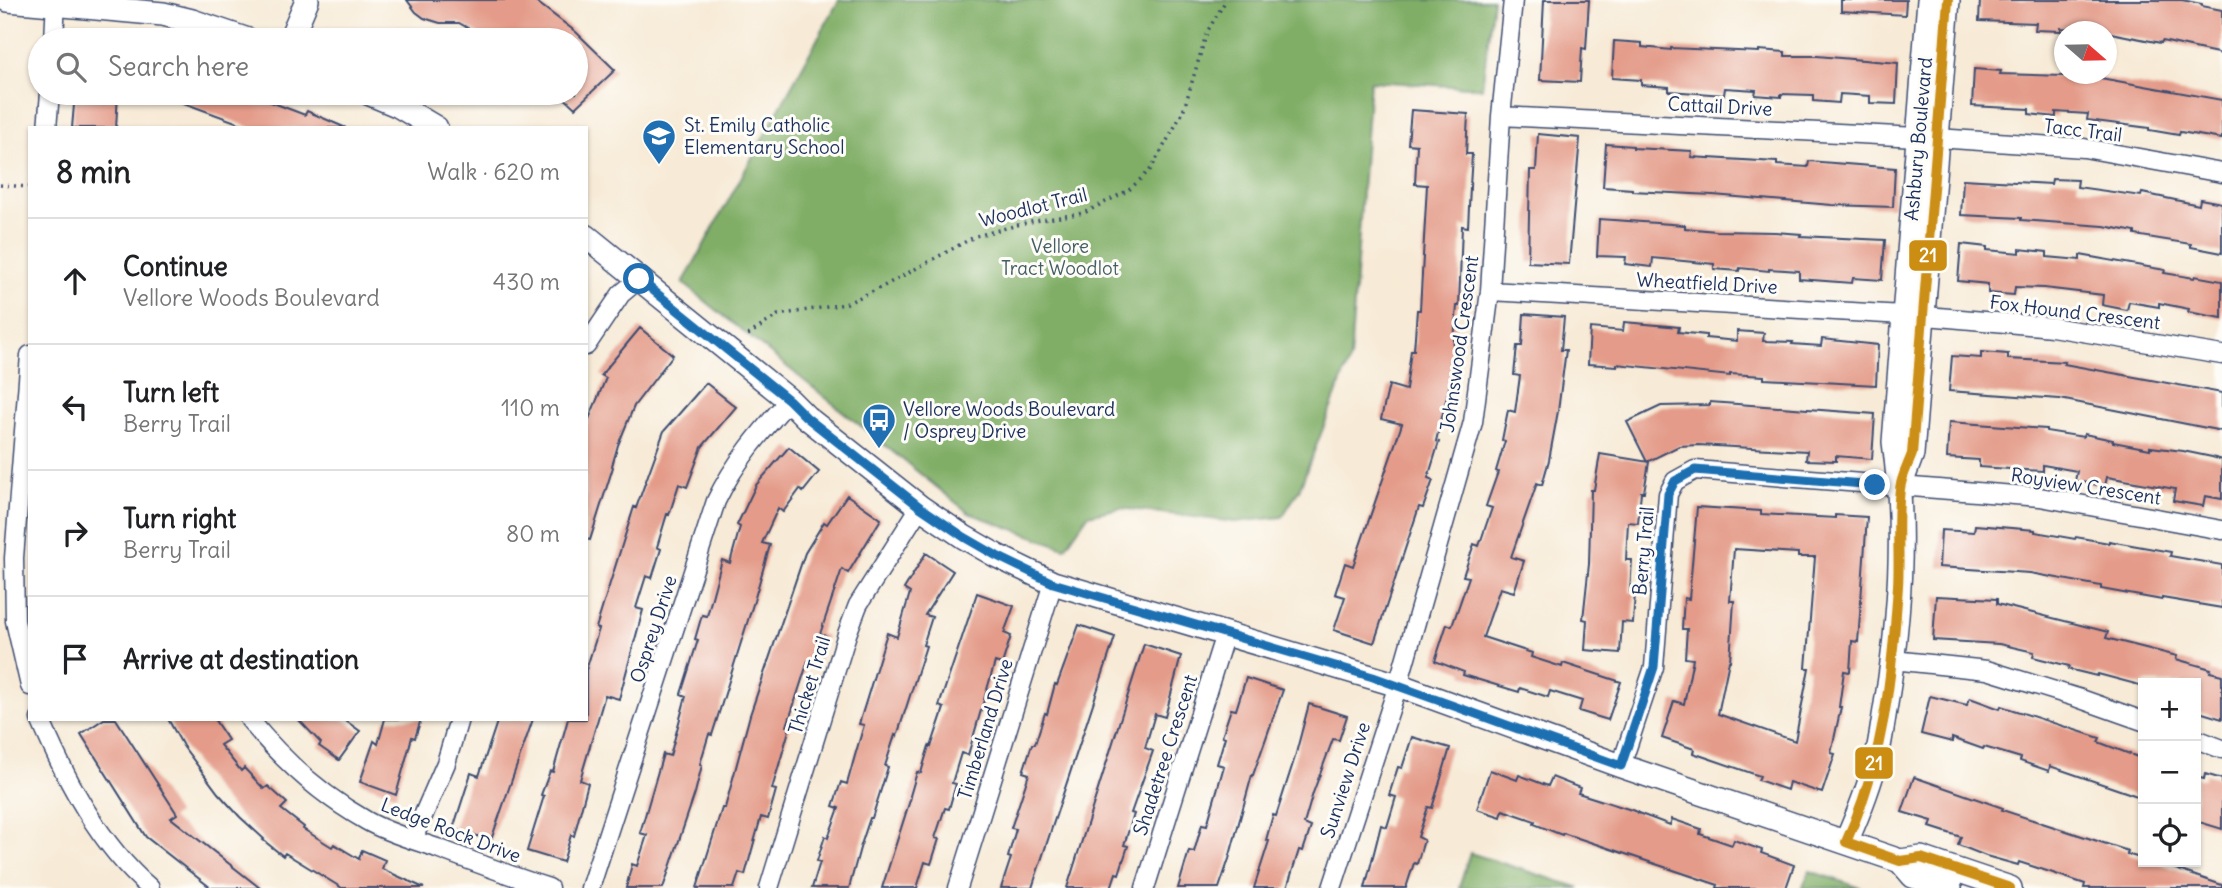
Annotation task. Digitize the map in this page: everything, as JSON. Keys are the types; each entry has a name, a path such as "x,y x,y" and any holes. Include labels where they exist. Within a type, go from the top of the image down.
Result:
{"street":[{"path":"8,0 56,2 163,14 213,28"},
{"path":"295,28 307,0"},
{"name":"Johnswood Crescent","path":"1398,685 1473,422 1490,291 1501,116 1513,0"},
{"name":"Ashbury Boulevard","path":"1928,138 1929,0"},
{"name":"Ashbury Boulevard","path":"1846,842 1877,757 1893,660 1900,487 1912,454 1913,315 1928,138 1948,0"},
{"path":"55,28 56,2"},
{"path":"47,126 49,105"},
{"path":"397,105 433,126"},
{"name":"Cattail Drive","path":"1501,116 1928,138"},
{"name":"Tacc Trail","path":"1928,138 2084,148 2222,173"},
{"path":"588,238 920,507 975,544 1053,583 1398,685 1621,766 1900,861 1922,858 2010,888"},
{"path":"588,343 621,294 639,279"},
{"name":"Wheatfield Drive","path":"1490,291 1913,315"},
{"name":"Fox Hound Crescent","path":"1913,315 2052,327 2222,355"},
{"path":"28,380 14,558 15,621 28,677"},
{"name":"Osprey Drive","path":"590,888 716,502 728,477 745,452 789,400"},
{"name":"Berry Trail","path":"1621,766 1654,667 1668,494 1675,481 1695,470 1900,487"},
{"name":"Royview Crescent","path":"1900,487 2040,497 2222,530"},
{"name":"Thicket Trail","path":"769,888 858,605 920,507"},
{"name":"Timberland Drive","path":"958,888 1053,583"},
{"name":"Shadetree Crescent","path":"1145,888 1225,634"},
{"path":"1893,660 1987,670 2138,719"},
{"name":"Sunview Drive","path":"1332,888 1398,685"},
{"path":"41,721 84,807 138,878 150,888"},
{"name":"Ledge Rock Drive","path":"251,721 298,772 335,801 369,822 549,888"},
{"path":"413,839 446,762 458,721"},
{"path":"2199,741 2222,749"},
{"path":"1900,861 1913,876 1950,888"}],"path":[{"name":"Woodlot Trail","path":"748,335 778,315 845,304 976,236 1029,222 1084,213 1129,190 1151,169 1183,112 1207,32 1226,0"},
{"path":"0,185 28,187"}],"green space":[{"name":"Vellore Tract Woodlot","path":"839,0 1493,0 1482,88 1370,81 1350,359 1299,490 1282,517 1235,522 1120,508 1088,515 1065,548 969,513 683,283"},
{"path":"1470,853 1580,888 1459,888"},
{"path":"1810,871 1861,888 1802,888"}],"building":[{"path":"407,0 534,0 571,28 468,28 459,23 440,23 424,18"},
{"path":"1544,0 1589,0 1586,49 1582,48 1580,82 1540,80"},
{"path":"1841,0 1906,0 1905,15 1841,11"},
{"path":"1980,0 2182,0 2222,10 2222,54 2117,34 2117,21 2054,21 2054,31 2035,30 2036,23 1979,21"},
{"path":"1614,41 1642,43 1642,47 1671,50 1759,50 1785,52 1785,56 1898,63 1896,104 1870,103 1870,96 1840,94 1839,103 1813,101 1813,95 1755,95 1756,90 1725,88 1724,95 1669,91 1669,87 1641,85 1641,80 1612,78"},
{"path":"588,44 615,70 588,96"},
{"path":"1974,69 2001,71 2000,74 2054,76 2054,84 2117,84 2117,81 2222,100 2222,139 2087,120 2088,114 2056,112 2056,117 2029,114 2029,109 1972,106"},
{"path":"74,105 117,105 116,126 72,126"},
{"path":"189,105 279,105 305,115 307,111 341,126 247,126"},
{"path":"1411,110 1468,114 1466,154 1472,154 1468,227 1462,226 1459,306 1450,384 1436,441 1439,442 1428,478 1433,480 1423,508 1419,507 1374,643 1334,630 1345,597 1335,594 1345,563 1353,566 1402,424 1381,419 1389,385 1406,390 1411,350 1414,350 1417,310 1420,310 1427,185 1415,184 1417,145 1408,144"},
{"path":"1538,134 1580,138 1569,264 1528,262 1530,170 1536,170"},
{"path":"1606,144 1692,151 1691,157 1777,162 1777,165 1808,167 1809,161 1895,168 1893,207 1832,205 1603,187"},
{"path":"1963,179 2051,184 2052,179 2078,180 2077,187 2141,196 2142,193 2199,205 2200,199 2222,203 2222,253 2104,226 1961,215"},
{"path":"1599,219 1685,225 1685,228 1716,231 1775,232 1801,234 1800,236 1885,240 1882,280 1853,278 1852,283 1799,279 1799,271 1714,269 1714,264 1653,258 1652,267 1625,264 1626,257 1597,256"},
{"path":"1961,244 1987,247 1987,250 2047,252 2047,257 2080,260 2080,255 2165,270 2164,273 2222,281 2222,318 2159,303 2159,307 2129,302 2127,310 2102,305 2103,295 2044,288 2015,287 2014,295 1988,293 1988,284 1958,281"},
{"path":"1524,314 1564,317 1561,350 1566,350 1549,460 1542,485 1537,483 1511,557 1524,561 1514,592 1500,588 1483,637 1532,653 1531,657 1562,667 1563,663 1621,682 1608,720 1579,711 1582,701 1550,691 1548,697 1520,688 1519,692 1463,675 1464,672 1435,661 1447,624 1452,626 1469,577 1463,576 1474,544 1479,546 1492,508 1486,506 1498,472 1496,471 1505,441 1502,440 1508,410 1515,412 1520,376 1514,375 1517,346 1522,346"},
{"path":"1624,322 1679,327 1678,332 1737,341 1737,331 1764,333 1763,341 1793,342 1792,344 1821,346 1822,339 1878,345 1876,385 1764,379 1764,376 1730,376 1617,364 1588,364 1590,328 1623,331"},
{"path":"640,328 673,355 634,406 618,445 590,540 588,421 606,378 601,375"},
{"path":"1981,352 2008,354 2008,359 2065,362 2064,364 2222,393 2222,431 2060,399 1949,391 1952,356 1981,358"},
{"path":"706,383 736,407 702,447 687,487 679,484 669,515 667,514 657,547 661,549 652,578 646,576 636,608 643,610 619,699 605,695 580,780 588,783 574,836 571,835 563,862 527,851 544,796 541,795 550,771 553,772 567,721 588,721 588,664 599,629 596,628 634,507 636,508 664,431"},
{"path":"1710,402 1875,414 1872,459 1836,456 1836,461 1806,460 1807,451 1698,445 1679,446 1647,462 1627,422 1661,406 1710,405"},
{"path":"1949,422 2046,429 2083,437 2084,434 2150,449 2183,451 2212,457 2222,460 2222,499 2205,496 2203,506 2173,501 2175,489 2107,477 2105,486 2075,481 2077,471 2043,465 2043,471 1979,467 1979,460 1947,458"},
{"path":"789,447 819,472 803,492 800,489 783,512 778,508 762,543 770,545 754,601 712,735 709,734 695,793 663,888 626,888 632,864 637,866 647,835 640,833 663,754 670,756 686,696 681,694 698,640 695,639 702,615 707,616 722,560 730,563 740,527 737,525 756,485"},
{"path":"1600,454 1649,462 1644,492 1641,492 1638,523 1628,522 1626,560 1632,560 1630,592 1635,593 1633,623 1622,622 1620,653 1585,650 1587,620 1583,619 1589,564 1591,490 1594,490"},
{"path":"847,495 881,519 848,573 842,569 820,634 826,636 817,664 808,661 787,726 790,727 772,789 776,790 768,819 761,817 745,875 739,873 734,888 697,888 722,808 725,808 750,715 805,553 824,522 827,524"},
{"path":"1697,507 1761,511 1761,514 1867,517 1858,642 1852,641 1850,672 1844,671 1841,707 1831,753 1835,754 1822,793 1789,782 1787,790 1758,780 1760,776 1693,753 1694,749 1662,738 1674,701 1684,704 1693,659 1685,658 1687,629 1682,629 1684,598 1689,599","holes":["1734,549 1798,553 1798,557 1815,557 1806,668 1809,668 1795,741 1718,714 1730,661 1734,601 1730,601"]},
{"path":"1975,525 2035,530 2075,539 2109,541 2171,552 2170,556 2222,565 2222,608 2101,589 2101,586 2030,573 1939,567 1941,530 1974,532"},
{"path":"926,553 953,571 925,615 932,617 923,645 926,646 885,766 888,767 849,888 812,888 825,836 828,838 839,808 833,806 841,782 847,784 864,725 859,724 887,633 897,637 910,593 904,589"},
{"path":"977,593 1014,606 1004,633 1011,636 1002,664 995,662 968,755 961,753 952,783 956,784 949,809 945,808 935,838 939,839 931,864 925,862 917,888 882,888 917,772 921,773 944,708 939,706"},
{"path":"1936,596 1997,599 1997,604 2108,632 2106,638 2177,656 2176,659 2211,669 2210,672 2222,675 2222,719 2201,713 2201,678 2138,678 2138,685 2068,669 2069,666 2033,657 2034,652 1999,644 1933,640"},
{"path":"1079,625 1115,637 1032,888 1001,888 1011,858 1008,857 1016,829 1011,828 1029,774 1023,772"},
{"path":"1144,644 1181,656 1165,717 1155,714 1145,748 1153,751 1131,813 1134,814 1124,845 1128,846 1119,874 1116,873 1111,888 1067,888"},
{"path":"1246,678 1283,690 1252,775 1229,859 1219,888 1178,888 1189,851 1194,852 1202,824 1207,825 1224,766 1217,764 1225,737 1222,736 1231,709 1236,710"},
{"path":"1930,696 1967,705 1970,698 2000,709 2001,706 2100,738 2098,742 2138,757 2138,796 2050,766 2049,771 2020,761 2021,758 1984,747 1983,749 1952,738 1952,742 1921,734"},
{"path":"1309,704 1347,716 1339,740 1333,739 1313,793 1304,824 1311,827 1303,851 1299,850 1287,888 1254,888 1269,841 1266,840 1273,815 1276,816"},
{"path":"101,721 117,721 177,814 171,818 260,888 211,888 146,837 81,734"},
{"path":"169,721 215,721 228,740 220,745 241,771 244,768 264,789 268,786 287,803 281,809 304,827 303,829 332,847 334,844 359,859 362,850 385,860 382,869 424,888 342,888 285,853 283,856 263,840 218,793 183,746"},
{"path":"300,721 346,721 360,731 339,760 319,746 321,743"},
{"path":"384,721 420,721 415,738 412,737 396,795 360,782 374,741 378,744"},
{"path":"497,721 532,721 491,840 453,829 471,773 479,776"},
{"path":"1412,737 1450,748 1432,808 1428,807 1418,837 1424,840 1417,864 1414,863 1406,888 1365,888 1381,825 1387,827 1396,797 1389,795 1398,767 1402,768"},
{"path":"1490,770 1517,780 1519,775 1548,786 1552,777 1580,788 1578,793 1670,825 1672,819 1701,829 1700,834 1732,845 1734,840 1762,850 1761,853 1794,865 1786,888 1717,888 1718,885 1563,833 1562,835 1534,824 1535,821 1503,810 1501,817 1477,809"},
{"path":"2205,774 2222,779 2222,829 2201,823 2201,778 2204,779"},
{"path":"1914,777 2003,808 2002,810 2128,851 2127,854 2138,857 2138,867 2170,867 2222,885 2222,888 2084,888 2085,884 2050,872 2019,862 2018,865 1986,856 1958,845 1961,837 1930,827 1932,821 1902,812"}],"transit line":[{"name":"21","path":"1948,0 1912,454 1900,489 1898,586 1893,652 1878,748 1859,811 1846,842 1900,861 1921,858 2010,888"}],"place":[{"name":"St. Emily Catholic Elementary School","path":"659,166"},
{"name":"Vellore Woods Boulevard / Osprey Drive","path":"879,450"}],"route":[{"path":"639,279 920,507 997,556 1053,583 1398,685 1621,766 1654,667 1668,494 1675,481 1695,470 1875,485"}]}
